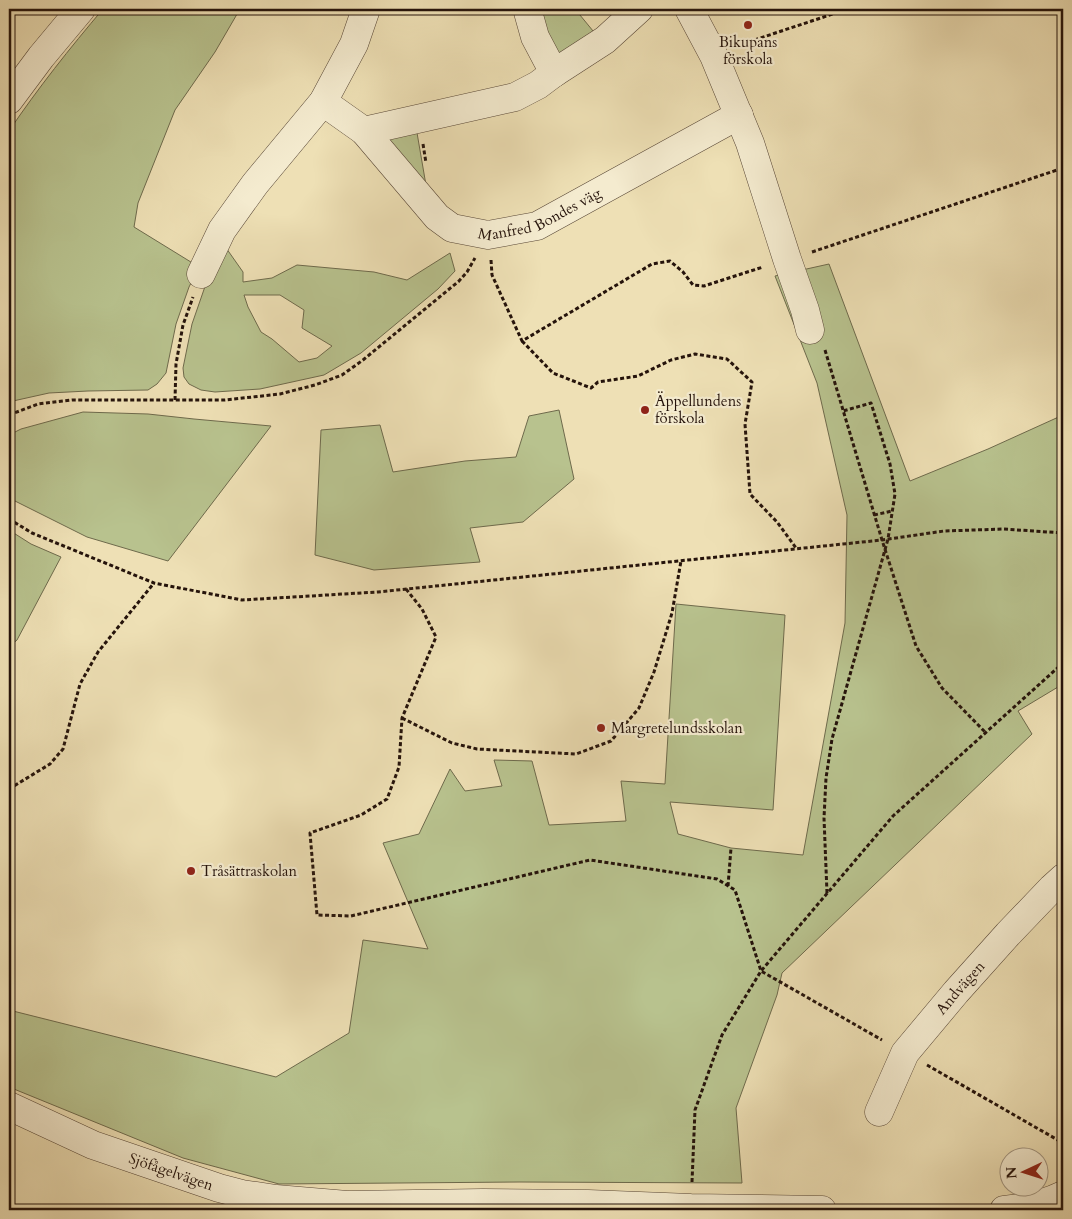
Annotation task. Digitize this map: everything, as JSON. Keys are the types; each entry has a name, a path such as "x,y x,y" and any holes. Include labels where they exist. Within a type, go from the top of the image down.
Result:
{"street":[{"path":"9,100 41,57 81,9"},
{"path":"202,274 222,230 250,191 323,102 354,44 366,9"},
{"path":"528,9 534,37 554,73"},
{"path":"364,131 515,97 538,85 605,40 639,9"},
{"path":"689,9 714,56 750,143 787,259 805,310 817,336"},
{"name":"Manfred Bondes väg","path":"323,102 364,131 437,217 452,228 488,234 537,226 739,115"},
{"name":"Andvägen","path":"879,1112 905,1053 1008,934 1063,878"},
{"name":"Sjöfågelvägen","path":"9,1106 93,1145 219,1188 240,1202 276,1199 347,1205 483,1206 588,1204 822,1210"},
{"path":"1004,1210 1034,1205 1063,1195"}],"path":[{"path":"9,14 14,9"},
{"path":"735,46 848,9"},
{"path":"522,341 652,264 670,261 683,272 693,285 704,286 1063,168"},
{"path":"488,234 492,275 522,341 553,373 591,388 598,382 638,376 670,360 696,354 727,359 752,382 745,424 750,494 777,522 796,548"},
{"path":"9,415 38,404 72,400 225,400 280,394 315,385 342,374 363,360 459,281 467,272 488,234"},
{"path":"175,400 176,364 183,325 202,274"},
{"path":"817,336 828,360 874,515 916,646 942,688 986,733"},
{"path":"827,894 824,810 826,778 832,739 888,539 895,494 890,464 871,403 844,411"},
{"path":"874,515 892,511"},
{"path":"9,519 32,533 154,583 242,600 406,590 882,540 944,531 1004,529 1063,533"},
{"path":"402,718 452,743 477,749 576,754 612,740 639,708 654,672 672,613 680,561"},
{"path":"9,790 50,764 63,749 80,684 98,652 154,583"},
{"path":"406,590 422,609 436,637 402,718 399,767 387,799 361,815 310,834 317,915 351,916 590,860 717,879 735,890 761,971"},
{"path":"691,1208 695,1110 722,1035 761,971 893,816 1063,663"},
{"path":"728,886 731,848"}],"green space":[{"path":"103,9 240,9 215,52 175,110 138,203 134,227 199,267 189,287 176,324 166,373 157,384 148,390 49,393 9,403 9,131 54,68"},
{"path":"533,9 575,9 598,37 557,56"},
{"path":"416,127 427,191 383,133"},
{"path":"224,245 243,272 243,282 272,278 297,265 374,272 407,280 450,253 455,271 438,289 361,353 324,375 260,389 215,392 201,390 189,384 184,377 183,368 192,324 209,275","holes":["244,295 280,295 304,310 302,328 332,346 317,358 299,362 261,332"]},
{"path":"829,264 910,481 988,449 1063,415 1063,684 1018,711 1032,734 782,973 777,995 736,1108 742,1183 279,1184 183,1158 9,1087 9,1010 276,1077 349,1033 363,940 428,949 383,843 419,834 450,769 465,791 502,786 494,760 532,761 549,825 626,821 621,781 665,784 676,604 785,615 773,810 670,802 678,834 731,848 803,855 845,623 847,515 817,383 775,276"},
{"path":"559,410 574,479 523,522 470,528 480,562 374,570 315,555 321,430 380,425 393,472 465,461 516,457 529,416"},
{"path":"83,412 148,414 271,426 168,561 87,537 9,498 9,435 21,429"},
{"path":"9,530 31,544 61,557 17,640 9,647"}],"place":[{"name":"Bikupans förskola","path":"748,25"},
{"name":"Äppellundens förskola","path":"645,410"},
{"name":"Margretelundsskolan","path":"601,728"},
{"name":"Tråsättraskolan","path":"191,871"}]}
